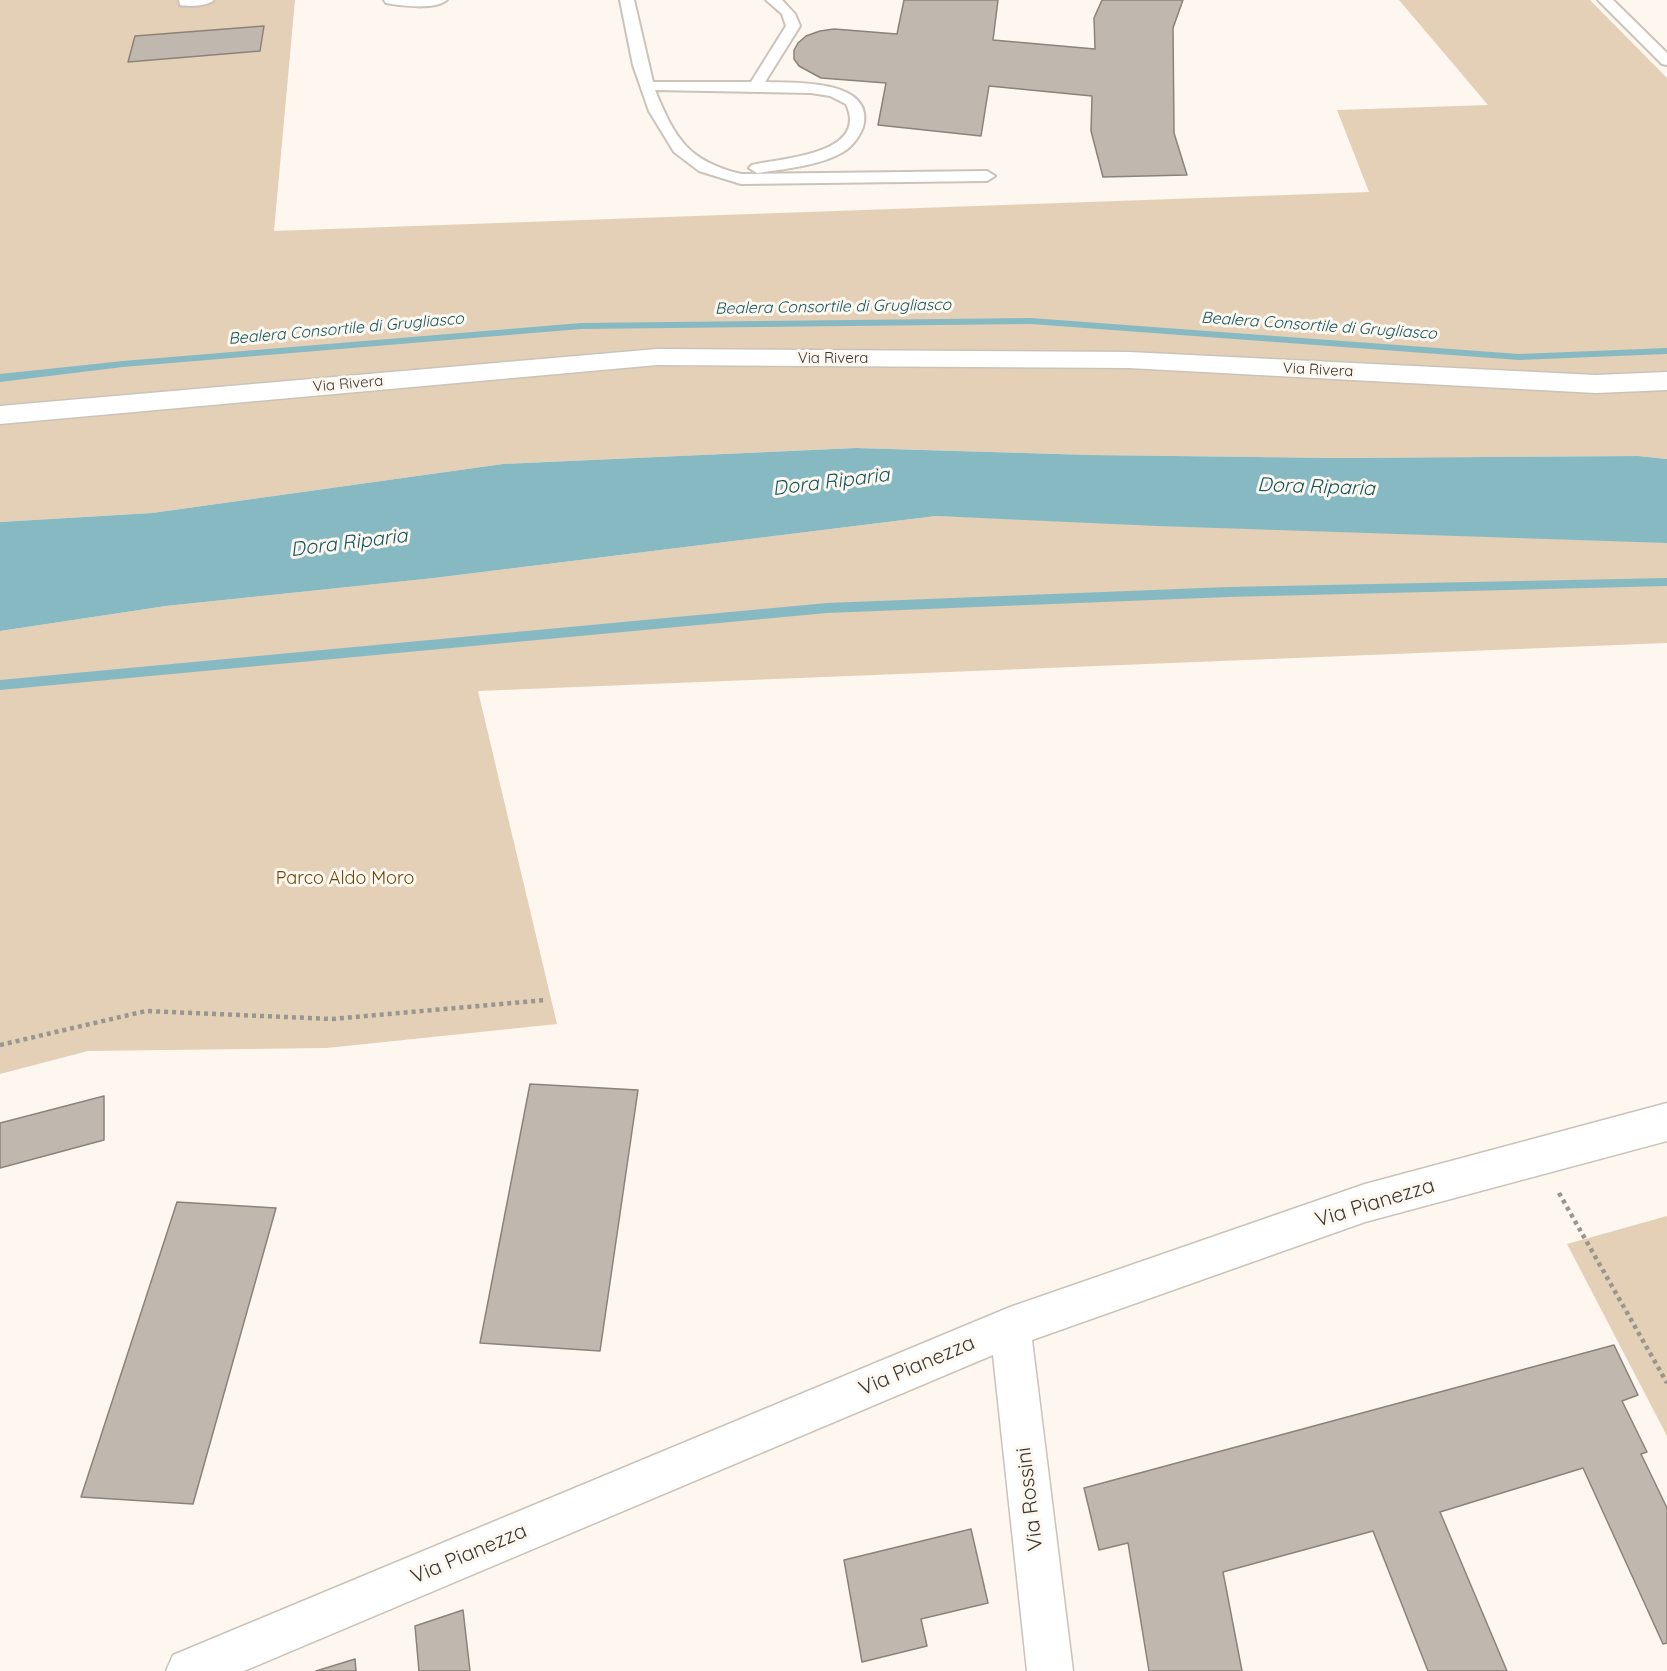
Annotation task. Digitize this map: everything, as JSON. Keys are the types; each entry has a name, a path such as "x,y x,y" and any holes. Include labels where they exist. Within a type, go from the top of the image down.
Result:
{"street":[{"name":"Via Rivera","path":"0,415 657,357 1129,360 1596,384 1667,381"},
{"name":"Via Pianezza","path":"189,1671 1010,1327 1365,1203 1667,1122"},
{"name":"Via Rossini","path":"1010,1327 1050,1671"}],"lane":[{"path":"186,0 185,2 207,0"},
{"path":"391,0 405,3 440,0"},
{"path":"627,0 633,44 648,87 667,132 678,148 695,163 720,174 741,179 987,176"},
{"path":"755,87 793,26 792,18 782,4 773,0"},
{"path":"1605,0 1667,61"},
{"path":"648,87 810,88 846,96 856,105 857,117 853,133 840,148 766,167 720,174"}],"path":[{"path":"0,1045 146,1011 332,1019 546,1000"},
{"path":"1538,1157 1667,1383"}],"green space":[{"path":"0,0 295,0 274,231 1369,192 1337,110 1488,105 1399,0 1590,0 1667,78 1667,459 1638,456 1338,458 1091,455 856,448 503,464 152,513 0,522"},
{"name":"Parco Aldo Moro","path":"936,516 1667,542 1667,643 478,691 557,1024 327,1048 88,1051 0,1074 0,631 166,606 434,578"},
{"path":"1667,1216 1667,1436 1567,1244"}],"water":[{"name":"Dora Riparia","path":"856,448 1091,455 1338,458 1638,456 1667,459 1667,543 1157,526 936,516 434,578 166,606 0,631 0,522 152,513 503,464"}],"building":[{"path":"904,0 998,0 993,40 1095,49 1094,18 1102,0 1183,0 1173,28 1174,133 1187,175 1103,177 1091,131 1092,96 989,86 981,136 878,125 886,83 821,78 799,66 794,59 794,50 798,43 806,36 820,31 834,29 897,34"},
{"path":"264,26 260,51 128,62 135,36"},
{"path":"530,1084 638,1090 600,1351 480,1343"},
{"path":"104,1096 104,1140 0,1168 0,1123"},
{"path":"177,1202 276,1208 193,1504 81,1497"},
{"path":"1614,1345 1638,1395 1622,1401 1647,1452 1641,1454 1667,1508 1667,1643 1663,1644 1583,1468 1440,1512 1507,1671 1428,1671 1373,1531 1223,1572 1242,1671 1149,1671 1128,1543 1099,1550 1084,1488"},
{"path":"971,1529 988,1603 921,1619 927,1646 862,1662 844,1560"},
{"path":"463,1610 470,1671 419,1671 415,1626"},
{"path":"355,1659 356,1671 316,1671"}],"waterway":[{"name":"Bealera Consortile di Grugliasco","path":"0,378 123,364 581,326 1031,321 1519,357 1667,351"},
{"path":"0,685 827,608 1228,592 1667,582"}]}
